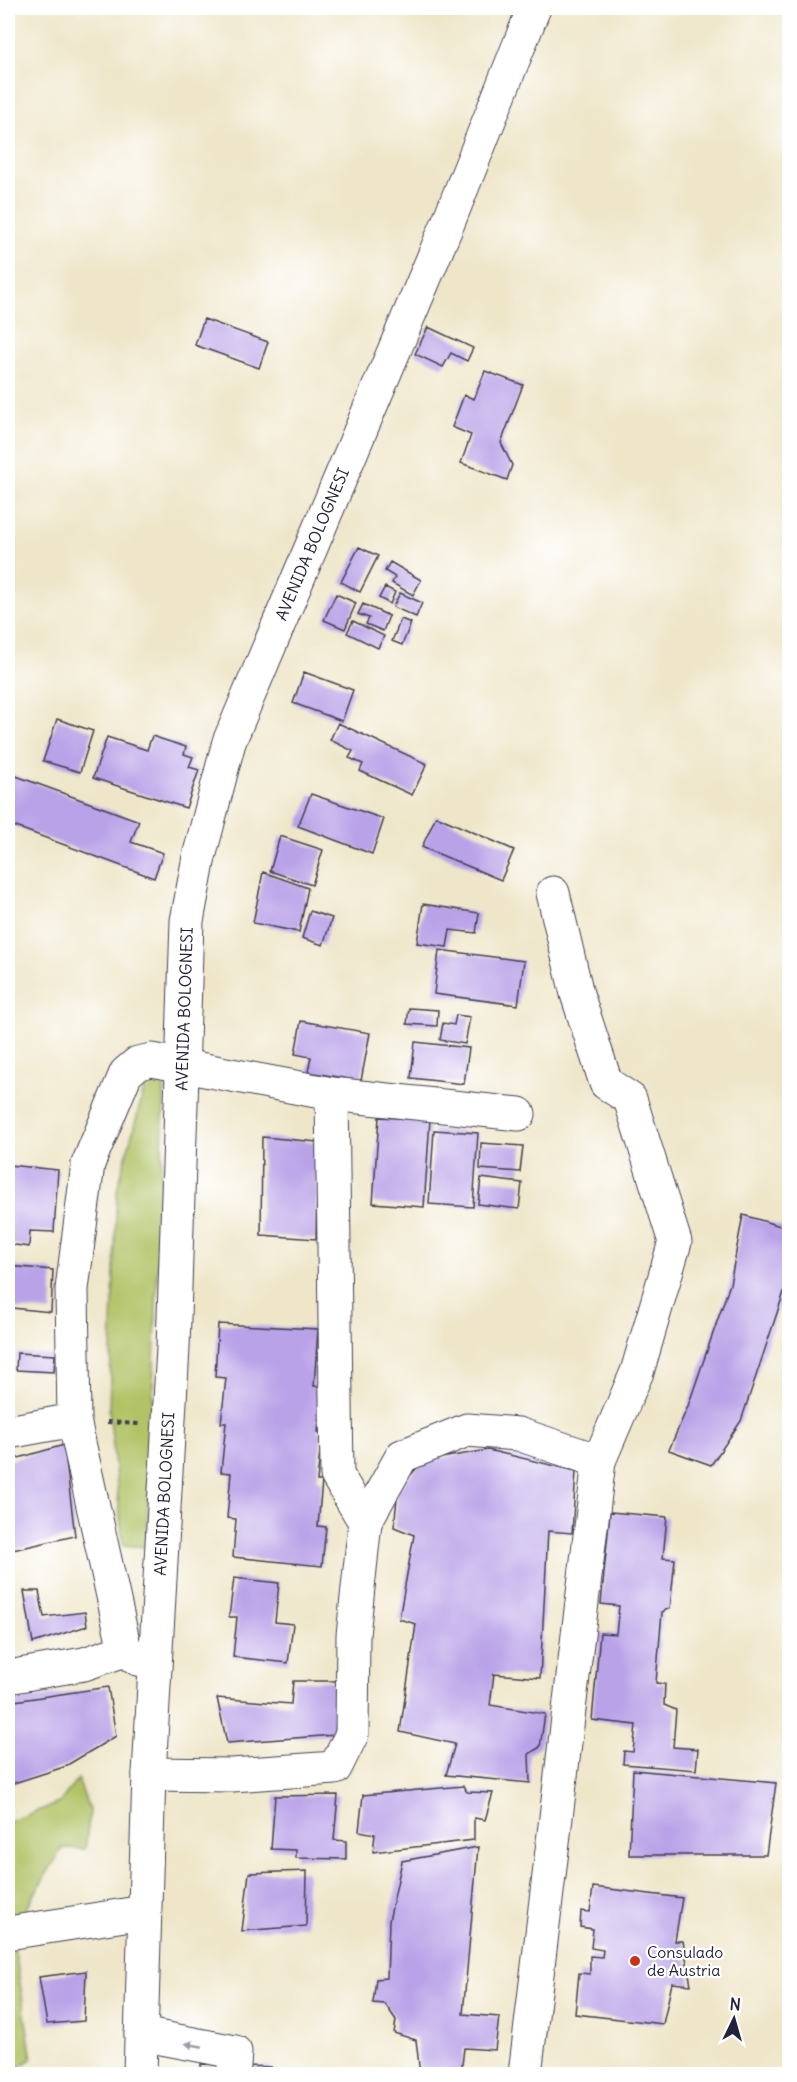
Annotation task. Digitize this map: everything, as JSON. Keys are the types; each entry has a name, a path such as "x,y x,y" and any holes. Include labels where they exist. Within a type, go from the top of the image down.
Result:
{"street":[{"name":"AVENIDA BOLOGNESI","path":"140,2074 149,1774 140,1656 168,1426 187,921 199,857 229,742 448,223 534,8"},
{"path":"525,2074 599,1461 637,1372 675,1242 630,1099 606,1083 577,994 553,893"},
{"path":"8,1677 140,1656 74,1420 72,1289 88,1164 126,1073 138,1063 152,1060 332,1094 519,1114"},
{"path":"332,1094 337,1475 365,1522"},
{"path":"8,1432 74,1420"},
{"path":"149,1774 232,1775 335,1768 352,1734 353,1635 365,1522 402,1456 467,1430 518,1434 599,1461"},
{"path":"8,1934 144,1912"},
{"path":"141,2034 235,2052 234,2066"}],"path":[{"path":"74,1420 168,1426"}],"green space":[{"path":"165,1072 147,1547 123,1545 109,1409 117,1190 146,1082"},
{"path":"78,1779 90,1812 85,1849 62,1848 12,1932 32,2059 8,2074 8,1822 59,1803"}],"building":[{"path":"204,319 268,342 259,368 195,345"},
{"path":"428,327 473,348 467,361 451,353 443,367 415,354"},
{"path":"485,371 523,385 501,443 512,465 507,480 461,463 471,435 452,427 464,395 474,399"},
{"path":"359,547 378,556 360,592 341,582"},
{"path":"390,562 421,580 413,595 392,583 395,577 385,571"},
{"path":"385,587 395,592 390,604 379,598"},
{"path":"400,593 422,603 416,617 393,607"},
{"path":"336,594 356,603 345,629 324,620"},
{"path":"363,604 389,616 383,631 366,624 369,618 358,614"},
{"path":"401,619 411,623 402,645 392,641"},
{"path":"353,621 384,636 378,648 347,633"},
{"path":"304,672 353,690 342,721 293,703"},
{"path":"57,719 93,731 80,772 43,761"},
{"path":"338,723 427,764 412,795 360,771 363,764 349,758 353,751 330,740"},
{"path":"152,736 186,747 184,754 193,757 189,767 199,770 186,808 93,778 107,737 147,750"},
{"path":"8,773 139,821 131,842 163,853 154,878 8,824"},
{"path":"311,794 384,819 372,854 298,826"},
{"path":"436,816 514,850 501,880 422,847"},
{"path":"280,836 323,850 312,885 270,871"},
{"path":"263,872 308,888 299,932 253,923"},
{"path":"423,904 479,913 476,933 450,930 447,947 417,943"},
{"path":"310,911 332,918 323,945 302,938"},
{"path":"439,950 524,961 518,1005 434,994"},
{"path":"409,1008 438,1010 437,1026 407,1024"},
{"path":"456,1015 470,1017 465,1044 440,1040 443,1023 454,1025"},
{"path":"301,1021 370,1033 361,1081 308,1072 311,1057 295,1054"},
{"path":"415,1042 469,1048 464,1084 411,1078"},
{"path":"379,1117 430,1120 424,1207 373,1203"},
{"path":"434,1130 478,1133 473,1207 429,1204"},
{"path":"262,1137 318,1142 316,1239 261,1235"},
{"path":"481,1143 523,1146 520,1172 480,1169"},
{"path":"8,1165 58,1170 54,1232 30,1231 29,1247 8,1244"},
{"path":"481,1178 522,1183 519,1209 478,1204"},
{"path":"743,1215 787,1228 785,1289 741,1421 711,1465 669,1450 688,1406 730,1284"},
{"path":"8,1266 53,1270 51,1312 12,1308 11,1301 8,1300"},
{"path":"218,1324 318,1329 314,1386 322,1387 318,1432 322,1432 317,1481 322,1481 318,1526 326,1527 322,1566 233,1557 236,1519 227,1518 231,1473 221,1472 226,1423 221,1423 226,1378 215,1377"},
{"path":"17,1353 55,1355 54,1372 16,1370"},
{"path":"64,1445 75,1536 8,1551 8,1461"},
{"path":"488,1450 576,1471 572,1533 548,1531 540,1678 494,1674 490,1705 545,1714 540,1747 529,1754 530,1783 446,1775 455,1744 400,1732 416,1624 399,1619 414,1535 394,1527 398,1489 423,1461"},
{"path":"610,1512 667,1517 663,1558 675,1559 670,1608 662,1612 656,1683 665,1684 664,1705 676,1710 673,1747 698,1749 696,1770 623,1764 624,1751 633,1752 636,1725 592,1720 600,1633 616,1634 619,1606 601,1604"},
{"path":"234,1578 279,1583 275,1622 293,1624 288,1663 233,1657 237,1617 229,1617"},
{"path":"24,1591 39,1591 44,1617 85,1612 87,1626 33,1643"},
{"path":"293,1681 339,1681 335,1735 227,1743 217,1698 291,1704"},
{"path":"108,1687 116,1736 64,1767 8,1785 8,1702"},
{"path":"633,1770 776,1783 766,1855 629,1855"},
{"path":"463,1786 467,1792 493,1793 485,1820 474,1818 474,1840 373,1852 375,1834 359,1831 363,1795"},
{"path":"338,1795 334,1840 346,1841 346,1859 296,1858 296,1850 271,1849 275,1796"},
{"path":"478,1847 463,2014 499,2017 495,2050 464,2048 461,2074 420,2074 416,2040 394,2033 396,2020 385,2004 373,2003 376,1979 387,1978 389,1921 402,1861"},
{"path":"307,1871 306,1926 242,1931 249,1873"},
{"path":"593,1887 682,1898 675,1941 683,1941 691,1985 672,1983 663,2024 575,2014 579,1973 590,1974 590,1956 602,1957 603,1950 591,1948 593,1929 580,1927 581,1911 590,1912"},
{"path":"86,1971 84,2021 47,2024 39,1977"},
{"path":"201,2064 271,2067 271,2074 201,2074"}],"place":[{"name":"Consulado de Austria","path":"635,1961"}]}
